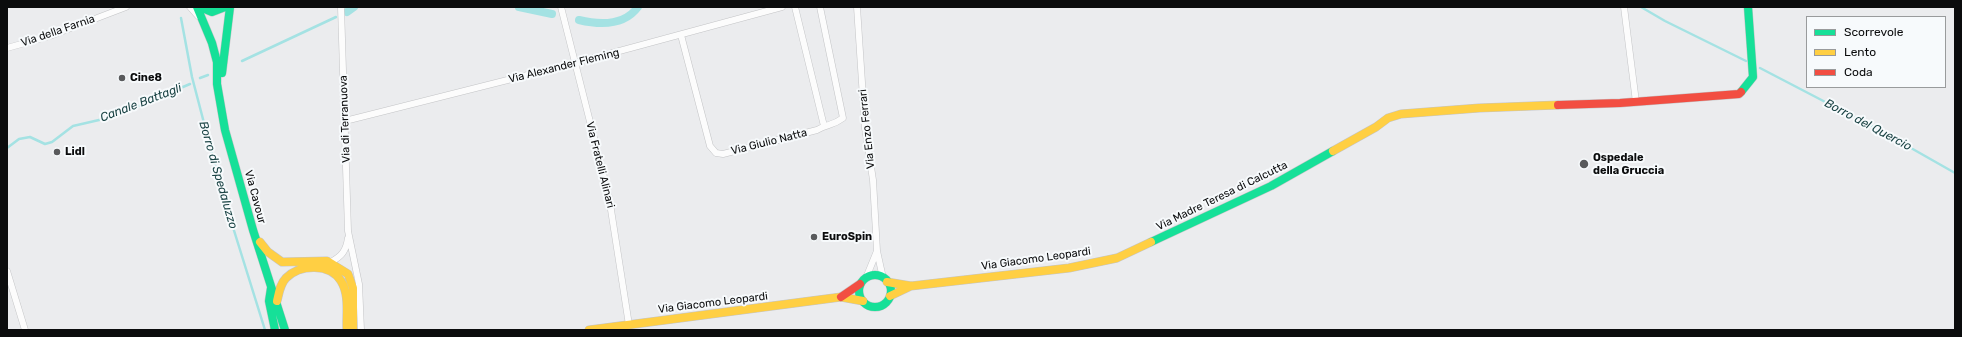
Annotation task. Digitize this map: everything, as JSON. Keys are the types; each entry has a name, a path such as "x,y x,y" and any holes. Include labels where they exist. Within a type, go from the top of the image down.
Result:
{"street":[{"name":"Via della Farnia","path":"9,48 55,34 126,7"},
{"path":"190,7 204,25"},
{"name":"Via Cavour","path":"197,7 212,43 217,62 217,84 221,111 253,230 277,301 285,330"},
{"path":"200,7 210,12 216,12 225,7"},
{"name":"Via Cavour","path":"221,111 222,75 230,7"},
{"name":"Via di Terranuova","path":"331,262 342,256 347,247 348,231 342,7"},
{"name":"Via Fratelli Alinari","path":"561,7 609,197 629,325"},
{"name":"Via Alexander Fleming","path":"345,121 575,63 782,7"},
{"path":"796,7 824,126 833,126 843,118 820,7"},
{"name":"Via Enzo Ferrari","path":"857,7 865,128 873,180 877,251 885,280"},
{"path":"1624,7 1636,102"},
{"name":"Via Madre Teresa di Calcutta","path":"1117,258 1271,186 1388,118 1401,114 1479,108 1636,102 1739,94 1753,77 1748,7"},
{"name":"Via Giulio Natta","path":"681,35 710,146 716,153 723,154 817,130 824,126"},
{"path":"253,230 266,252 273,259 284,264 318,260 331,262 348,274 353,288 353,330"},
{"name":"Via di Terranuova","path":"348,231 359,284 361,330"},
{"path":"866,278 877,251"},
{"name":"Via Giacomo Leopardi","path":"589,330 841,297 875,307 884,304 890,296 911,286 1069,268 1117,258"},
{"path":"277,301 281,286 287,276 296,271 308,269 328,270 341,281 345,294 347,330"},
{"path":"7,271 25,330"},
{"name":"Via Giacomo Leopardi","path":"841,297 866,278 875,275 885,280 911,286"},
{"path":"885,280 890,291 890,296"},
{"path":"860,284 859,293 862,302"},
{"name":"Via Cavour","path":"272,288 269,301 275,330"}],"waterway":[{"name":"Canale Battagli","path":"347,12 354,7"},
{"name":"Canale Battagli","path":"519,7 552,14"},
{"path":"579,20 595,23 619,21 626,18 638,7"},
{"name":"Borro del Quercio","path":"1641,7 1665,21 1746,61"},
{"name":"Canale Battagli","path":"242,61 336,17"},
{"name":"Borro di Spedaluzzo","path":"181,18 192,77 222,192 265,330"},
{"name":"Borro del Quercio","path":"1760,68 1881,131 1955,173"},
{"name":"Canale Battagli","path":"200,78 208,75"},
{"name":"Canale Battagli","path":"7,148 19,139 30,137 45,144 52,142 73,126 112,117 190,84"}],"traffic: fast":[{"path":"197,7 212,43 217,62 217,84 225,130 253,230 285,330"},
{"path":"200,7 212,12 225,7"},
{"path":"222,73 230,7"},
{"path":"1741,92 1753,77 1748,7"},
{"path":"1151,242 1271,186 1333,151"},
{"path":"875,275 881,276 888,282 891,291 890,297 884,304 875,307 869,306 862,300 859,291 860,285 866,278 875,275"},
{"path":"271,288 269,301 275,330"}],"traffic: slow":[{"path":"1333,151 1376,127 1388,118 1401,114 1479,108 1558,105"},
{"path":"260,242 268,252 282,262 327,261 348,274 353,288 353,330"},
{"path":"887,282 911,286 1069,268 1117,258 1151,242"},
{"path":"277,301 282,283 292,273 307,268 322,268 330,271 341,281 346,292 347,330"},
{"path":"890,296 911,286"},
{"path":"589,330 841,297 863,301"}],"traffic: jam":[{"path":"1558,105 1620,103 1739,94 1741,92"},
{"path":"841,297 860,284"}],"place":[{"name":"Cine8","path":"122,78"},
{"name":"Lidl","path":"57,152"},
{"name":"Ospedale della Gruccia","path":"1584,164"},
{"name":"EuroSpin","path":"814,237"}]}
